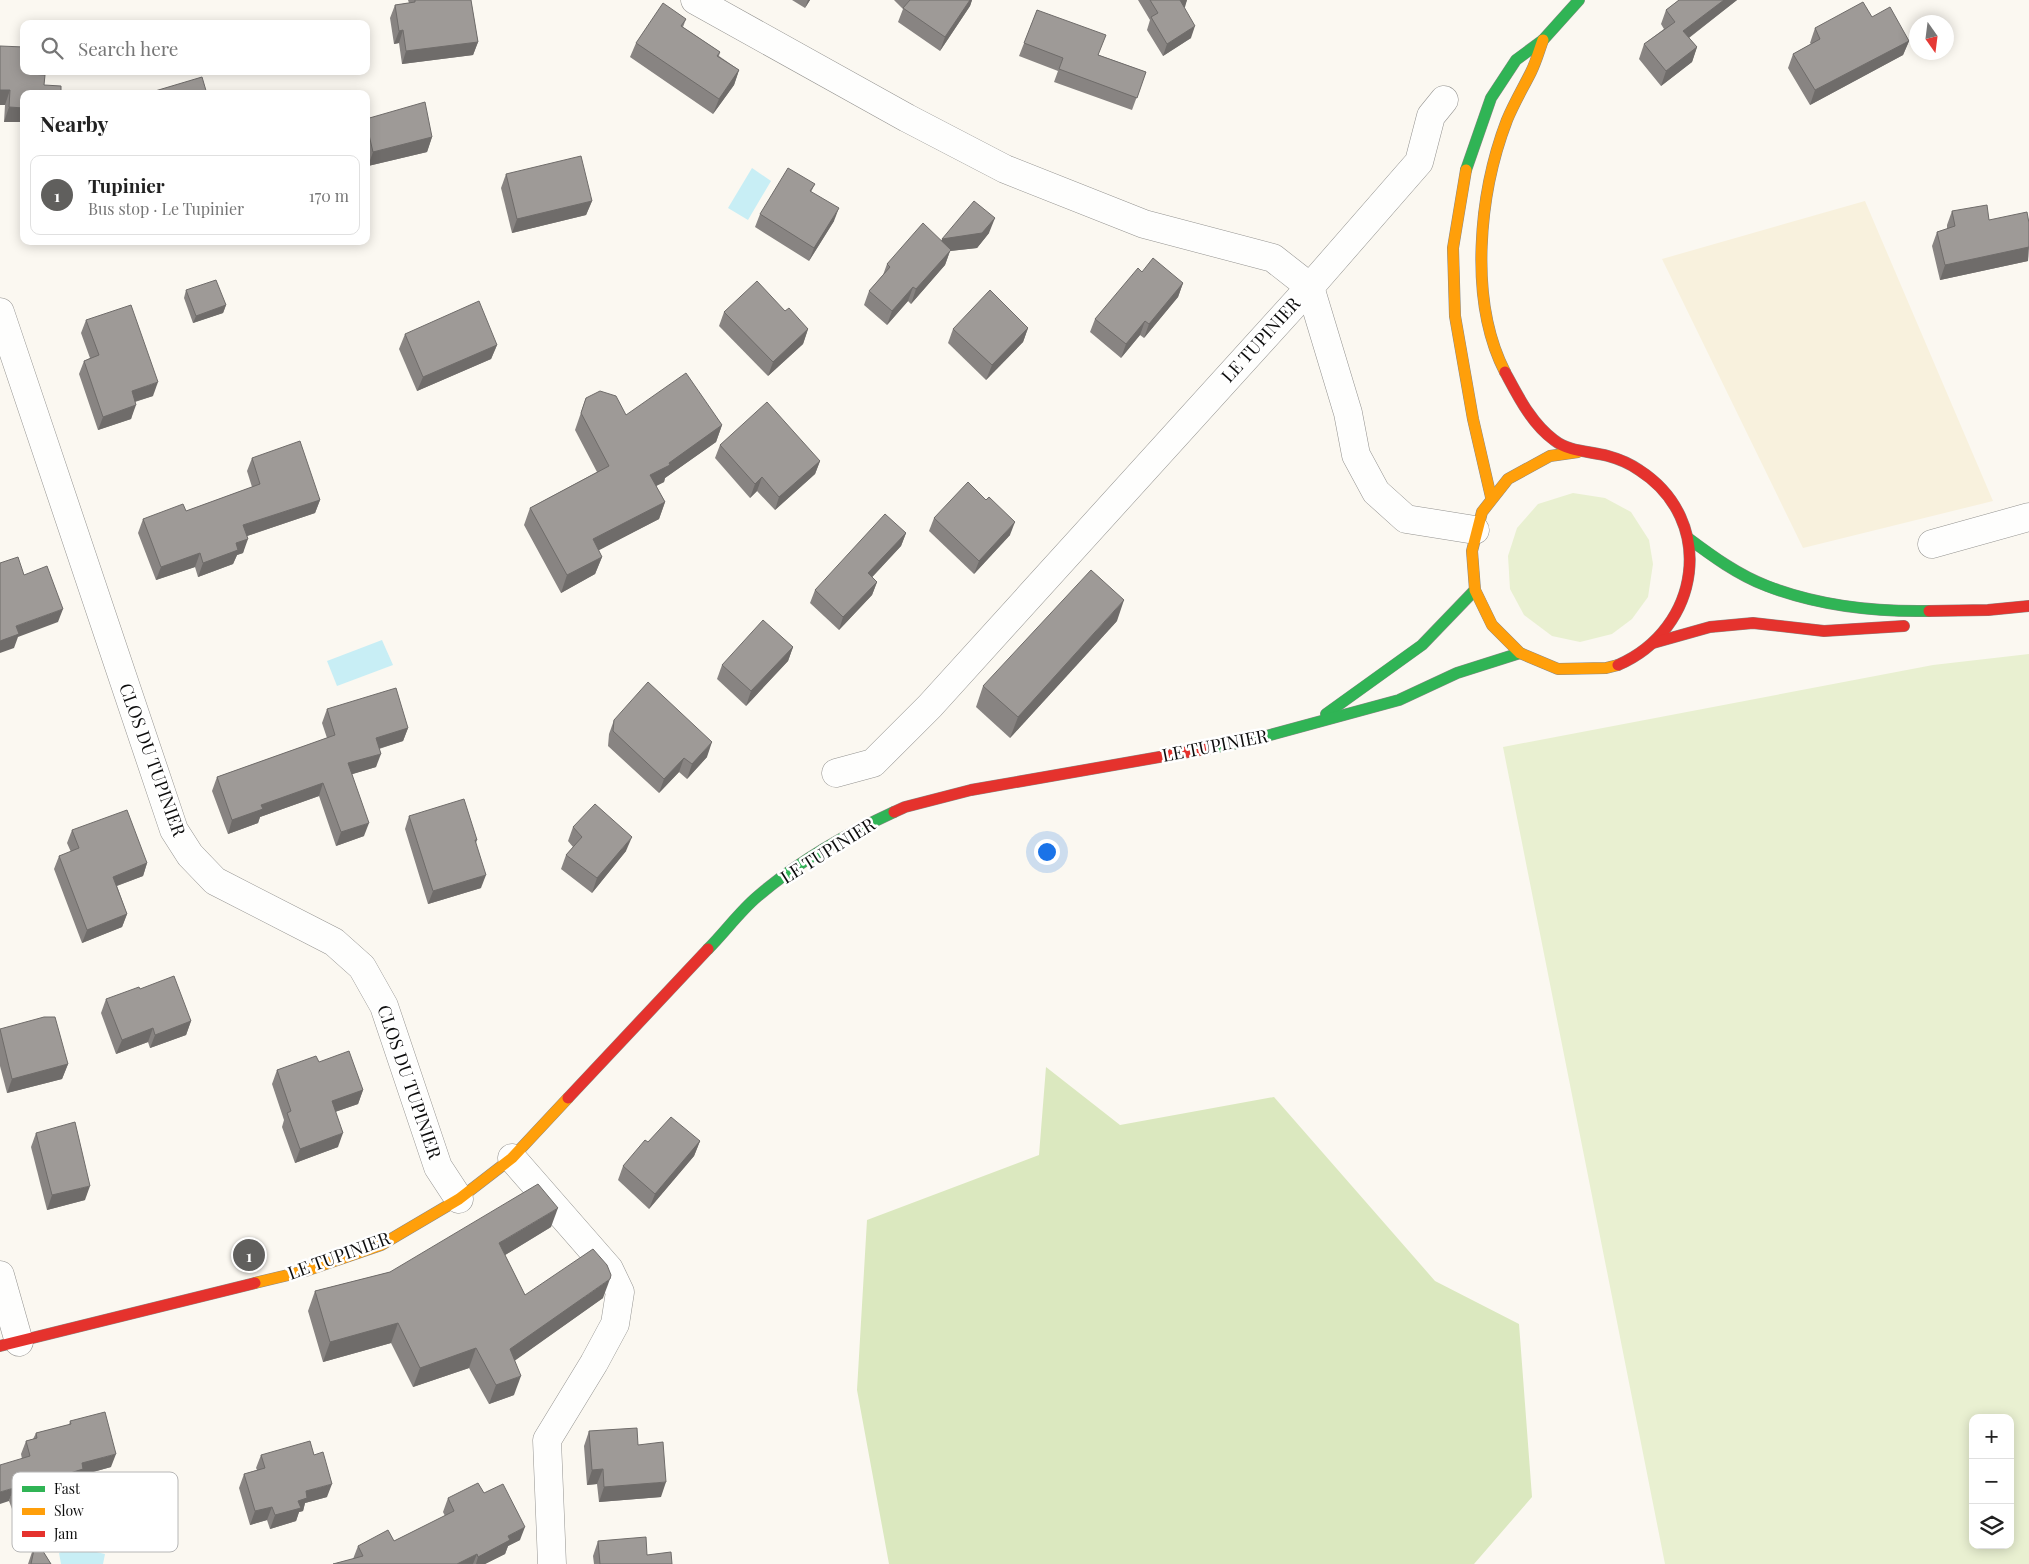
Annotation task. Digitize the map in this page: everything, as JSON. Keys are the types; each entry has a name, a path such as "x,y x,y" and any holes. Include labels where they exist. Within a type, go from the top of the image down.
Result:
{"main road":[{"path":"1492,498 1473,420 1459,344 1455,307 1453,248 1462,179 1491,98 1516,60 1543,40 1579,0"},
{"path":"1543,40 1531,71 1517,96 1505,125 1497,151 1487,205 1483,237 1482,287 1491,336 1507,378 1540,427 1556,442 1578,452 1616,458 1649,476 1674,504 1688,538 1689,577 1677,613 1653,643 1634,658 1612,667 1588,671 1564,670 1541,664 1520,653 1499,636 1484,615 1474,591 1470,561 1475,530 1482,513 1508,479 1530,464 1553,455 1578,452"},
{"path":"1688,538 1719,561 1766,586 1816,601 1850,608 1893,612 1988,610 2029,606"},
{"path":"1310,725 1422,645 1474,591"},
{"path":"1653,643 1710,627 1753,622 1824,630 1890,628 1988,610"},
{"name":"LE TUPINIER","path":"10,1344 305,1271 381,1244 458,1199 512,1158 757,897 802,862 853,831 905,807 971,790 1248,741 1399,700 1457,673 1520,653"}],"street":[{"path":"695,0 906,118 1004,169 1144,224 1273,258 1310,287 1348,413 1356,455 1376,492 1406,519 1475,530"},
{"name":"LE TUPINIER","path":"836,773 873,763 930,706 1310,287 1419,162 1431,116 1444,100"},
{"name":"CLOS DU TUPINIER","path":"0,312 174,830 190,855 215,881 334,942 362,967 384,1006 438,1166 458,1199"},
{"path":"1932,544 2029,516"},
{"path":"512,1158 609,1269 620,1292 615,1324 594,1363 547,1440 552,1564"},
{"path":"0,1274 10,1344"}],"shaded area":[{"path":"1865,201 1993,501 1803,548 1662,259"}],"green space":[{"path":"1573,493 1605,498 1631,512 1649,540 1653,564 1648,597 1632,619 1612,634 1580,642 1552,636 1524,615 1510,589 1508,556 1517,528 1538,504"},
{"path":"2029,654 2029,1564 1665,1564 1503,747 1933,665"},
{"path":"1046,1067 1120,1125 1274,1097 1435,1281 1519,1324 1532,1497 1474,1564 889,1564 857,1390 867,1220 1039,1155"}],"water":[{"path":"752,168 771,181 748,220 728,208"},
{"path":"382,640 393,665 337,686 327,661"},
{"path":"96,1552 105,1554 103,1564 61,1564 59,1553"}],"building":[{"path":"415,0 471,0 478,42 406,51 403,30 399,31 395,5 415,2"},
{"path":"910,0 970,0 945,37 903,8"},
{"path":"1150,0 1180,0 1195,26 1167,44 1151,17 1158,13"},
{"path":"1679,0 1724,0 1683,31 1697,47 1666,71 1644,44 1675,22 1666,10"},
{"path":"1863,2 1872,17 1890,7 1909,41 1815,90 1793,54 1820,39 1815,28"},
{"path":"663,3 686,19 681,26 720,52 717,56 739,70 719,99 636,43"},
{"path":"1037,10 1106,35 1098,55 1146,72 1137,98 1059,69 1063,58 1024,43"},
{"path":"0,46 20,47 20,75 45,75 44,85 61,86 61,90 20,90 20,108 9,107 10,90 0,90"},
{"path":"202,77 206,90 158,90"},
{"path":"425,102 432,137 373,152 370,139 370,118"},
{"path":"581,156 592,201 517,219 506,174"},
{"path":"788,168 815,184 810,191 839,208 814,248 760,214"},
{"path":"974,201 995,218 982,233 942,239"},
{"path":"1987,205 1989,220 2027,212 2029,247 1945,265 1937,232 1955,226 1952,211"},
{"path":"923,223 951,250 916,289 913,287 892,311 869,291 890,267 887,264"},
{"path":"1153,258 1183,283 1149,324 1145,321 1126,344 1095,319 1138,268 1142,272"},
{"path":"216,280 226,305 196,316 186,290"},
{"path":"757,281 785,311 789,308 808,329 773,362 724,312"},
{"path":"990,290 1028,328 992,365 953,329"},
{"path":"479,301 497,345 423,377 405,334"},
{"path":"131,305 158,382 132,391 136,405 103,417 84,361 99,355 86,320"},
{"path":"686,373 722,425 669,463 670,465 650,475 665,502 593,539 602,557 567,575 530,508 609,466 581,413 586,398 600,391 616,396 626,415"},
{"path":"767,402 820,461 779,497 762,477 755,484 720,445"},
{"path":"300,441 320,500 243,525 248,539 236,543 238,550 203,563 200,553 161,567 143,519 183,504 186,511 260,484 252,458"},
{"path":"968,482 986,500 989,497 1015,522 979,561 934,518"},
{"path":"885,514 906,533 868,573 877,582 843,617 815,590"},
{"path":"18,557 24,575 47,566 63,609 16,626 19,634 0,641 0,563"},
{"path":"1091,570 1124,600 1018,717 983,686"},
{"path":"763,620 793,647 751,691 722,665"},
{"path":"648,682 712,742 692,764 684,758 664,779 613,731 614,720"},
{"path":"396,688 408,728 376,738 381,754 348,763 369,823 341,832 323,783 261,805 263,809 232,820 217,777 335,735 327,709"},
{"path":"464,799 486,875 433,891 409,816"},
{"path":"595,804 632,837 597,878 566,855 582,837 573,827"},
{"path":"127,810 147,863 113,877 127,914 87,930 59,856 79,848 72,830"},
{"path":"174,976 191,1021 155,1035 153,1028 122,1040 106,999"},
{"path":"44,1017 55,1017 68,1064 12,1079 0,1029"},
{"path":"349,1051 363,1090 332,1101 343,1133 300,1149 287,1113 291,1111 277,1070 316,1056 319,1062"},
{"path":"671,1117 700,1141 655,1194 623,1166 645,1140 648,1142"},
{"path":"75,1122 90,1186 52,1195 36,1133"},
{"path":"538,1184 558,1208 499,1243 525,1295 593,1249 607,1265 611,1275 610,1279 510,1349 521,1376 496,1385 476,1348 420,1368 398,1323 330,1342 315,1291 390,1272"},
{"path":"105,1412 116,1454 82,1463 83,1469 73,1472 12,1472 12,1489 0,1492 0,1465 30,1456 26,1441 37,1438 36,1433 71,1424 70,1421"},
{"path":"637,1428 638,1445 663,1442 666,1482 604,1487 603,1469 592,1470 589,1431"},
{"path":"310,1441 314,1455 323,1452 332,1484 306,1491 307,1498 298,1501 301,1508 275,1515 272,1507 255,1511 244,1474 265,1468 261,1455"},
{"path":"478,1483 484,1493 503,1484 525,1527 508,1536 510,1540 478,1557 477,1554 457,1564 333,1564 363,1556 358,1546 388,1530 394,1541 454,1511 448,1498"},
{"path":"646,1537 647,1555 671,1552 672,1564 600,1564 598,1541"},
{"path":"34,1552 44,1552 51,1564 31,1564"}],"traffic: fast":[{"path":"1466,170 1491,98 1516,60 1543,40 1579,0"},
{"path":"1688,538 1736,571 1756,582 1787,593 1827,603 1867,609 1929,611"},
{"path":"1326,714 1422,645 1474,591"},
{"path":"1211,748 1248,741 1399,700 1457,673 1520,653"},
{"path":"708,949 751,902 790,871 858,829 894,812"}],"traffic: slow":[{"path":"1505,372 1493,343 1486,313 1482,280 1484,213 1497,149 1507,120 1533,68 1543,40"},
{"path":"1466,170 1453,248 1455,316 1473,419 1491,497"},
{"path":"1578,452 1550,456 1508,479 1482,512 1472,551 1475,590 1492,625 1520,653 1558,669 1606,668 1618,665"},
{"path":"255,1283 305,1271 381,1245 459,1199 512,1158 568,1098"}],"traffic: jam":[{"path":"1505,372 1520,400 1538,426 1554,440 1566,447 1624,461 1639,470 1664,491 1680,516 1689,544 1689,573 1682,601 1667,626 1646,648 1618,665"},
{"path":"1929,611 1988,610 2029,606"},
{"path":"1653,643 1710,627 1753,623 1824,631 1904,626"},
{"path":"894,812 905,807 971,790 1211,748"},
{"path":"568,1098 708,949"},
{"path":"0,1346 255,1283"}],"place":[{"name":"Tupinier","path":"249,1255"}]}
